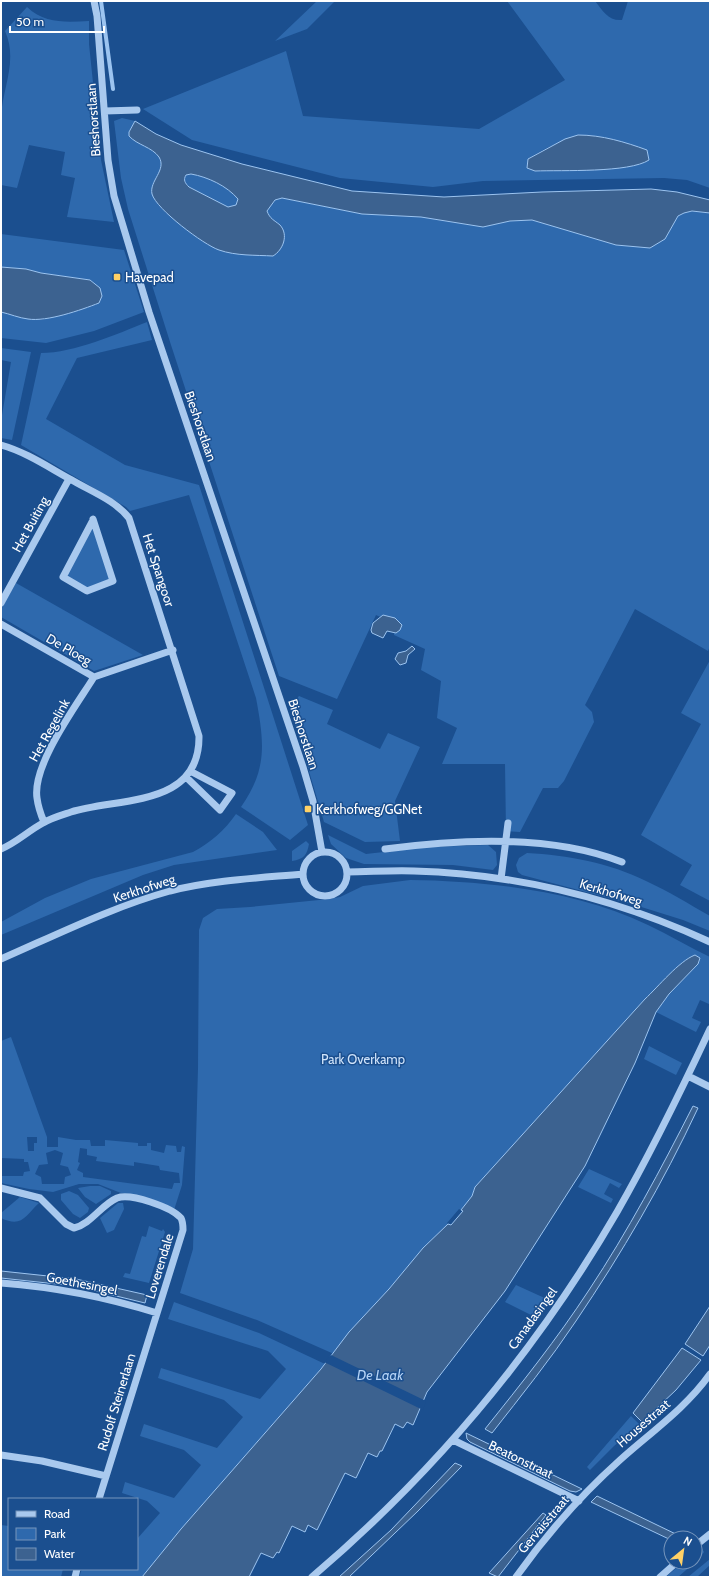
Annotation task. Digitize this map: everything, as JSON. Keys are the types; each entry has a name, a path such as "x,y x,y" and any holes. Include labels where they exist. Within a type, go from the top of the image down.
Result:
{"street":[{"name":"Bieshorstlaan","path":"94,1 97,16 109,167 114,196 124,233 303,767 313,802 322,852"},
{"path":"105,111 137,110"},
{"name":"Het Spangoor","path":"1,445 16,449 105,498 124,511 130,518 200,736 200,746 188,774"},
{"name":"Het Buiting","path":"1,603 69,479"},
{"path":"92,520 113,581 87,591 63,577 92,520"},
{"name":"De Ploeg","path":"1,624 94,677 173,650"},
{"name":"Het Regelink","path":"44,822 36,798 40,771 54,744 94,677"},
{"path":"188,774 232,793 228,802 220,810 188,774"},
{"path":"1,849 44,822 72,812 161,794 188,774"},
{"path":"501,879 508,823"},
{"path":"385,850 442,843 540,843 594,852 622,862"},
{"path":"322,852 331,852 339,856 345,864 347,872 346,882 340,890 331,895 321,896 312,892 306,884 303,874 305,864 312,856 322,852"},
{"name":"Kerkhofweg","path":"347,872 413,871 459,873 547,886 601,900 662,921 710,942"},
{"name":"Kerkhofweg","path":"1,960 126,905 170,891 224,881 303,874"},
{"name":"Canadasingel","path":"312,1577 381,1514 453,1440 528,1346 574,1280 637,1177 710,1029"},
{"path":"688,1076 710,1087"},
{"name":"Loverendale","path":"1,1188 40,1198 66,1224 74,1228 84,1224 113,1200 126,1196 150,1202 182,1219 183,1230 157,1313"},
{"name":"Goethesingel","path":"1,1283 76,1292 157,1313"},
{"name":"Rudolf Steinerlaan","path":"99,1498 157,1313"},
{"name":"Housestraat","path":"590,1489 685,1403 710,1374"},
{"name":"Beatonstraat","path":"453,1440 579,1500"},
{"path":"1,1455 42,1461 106,1476"},
{"name":"Gervaisstraat","path":"516,1577 542,1542 590,1489"},
{"path":"660,1577 668,1570"}],"green space":[{"path":"317,1 335,1 307,29 275,41"},
{"path":"507,1 595,1 603,12 609,17 622,20 628,1 710,1 710,188 687,180 664,178 483,181 433,187 340,178 192,140 143,109 286,51 303,116 479,129 565,80","holes":["589,135 604,138 627,167 536,171 527,168 528,159 557,144"]},
{"path":"27,7 34,13 56,21 89,21 89,44 101,160 114,222 67,217 75,178 61,175 65,152 29,145 17,188 1,185 1,116 10,63 9,42 5,31"},
{"path":"122,118 135,121 129,132 132,137 156,153 161,161 160,170 152,192 154,198 166,213 207,243 280,226 271,219 267,211 275,200 282,198 362,214 421,217 483,227 510,221 532,220 616,245 649,248 664,239 678,216 692,211 710,213 710,646 708,651 635,609 585,705 592,712 594,722 564,781 558,788 543,788 520,832 506,831 505,764 442,764 457,728 437,718 441,681 421,670 425,649 394,635 394,623 376,615 337,699 279,676 128,209 121,178 114,121"},
{"path":"191,174 204,177 223,186 238,199 236,205 228,207 189,187 185,178 186,175"},
{"path":"1,234 124,250 144,312 94,331 46,343 1,338 1,312 29,319 42,320 98,303 94,283 90,280 41,273 26,269 1,267"},
{"path":"147,322 152,340 77,358 46,419 125,465 199,485 308,825 290,840 241,807 250,793 260,767 262,741 259,713 256,698 189,495 130,511 126,507 21,445 41,353 67,350 81,346"},
{"path":"1,348 31,352 12,440 1,438 1,421 11,362 1,360"},
{"path":"93,526 110,580 87,589 66,576"},
{"path":"16,583 143,655 94,671 1,617 1,609"},
{"path":"710,660 710,901 680,885 692,865 641,835 701,724 681,713"},
{"path":"299,696 333,710 327,724 380,749 388,733 420,747 395,801 400,841 365,842 324,822 290,707"},
{"path":"236,814 263,832 277,850 174,865 143,875 1,935 1,922 45,898 91,879 193,852 217,836"},
{"path":"328,835 366,854 427,847 488,845 496,852 497,865 493,870 453,865 364,864 346,858 331,844"},
{"path":"306,841 309,844 306,854 302,858 292,861 292,851"},
{"path":"527,853 573,858 618,869 662,889 710,916 710,931 683,920 635,905 522,875 518,872 516,865 519,858"},
{"name":"Park Overkamp","path":"410,880 470,883 532,890 562,896 621,913 648,925 710,957 710,1002 709,1004 700,1000 692,1018 701,1022 696,1032 656,1012 669,994 698,964 690,958 645,999 475,1187 472,1196 461,1210 459,1209 447,1223 448,1224 423,1248 389,1289 349,1332 334,1354 257,1320 180,1293 193,1249 198,1068 199,930 203,918 217,909 329,899 340,897 363,886"},
{"path":"11,1037 47,1137 47,1147 58,1147 58,1137 76,1140 90,1140 91,1146 105,1146 105,1140 138,1143 138,1146 147,1146 147,1143 151,1143 151,1150 164,1153 166,1145 176,1146 177,1152 181,1152 182,1146 185,1147 182,1185 174,1210 136,1195 121,1193 98,1184 79,1184 53,1192 1,1183 1,1176 23,1176 24,1172 30,1171 28,1162 24,1162 24,1159 1,1158 1,1041","holes":["27,1137 37,1137 37,1143 34,1143 34,1151 28,1151","80,1148 87,1149 87,1155 97,1157 96,1161 134,1166 134,1162 159,1166 160,1170 179,1173 180,1183 174,1183 172,1189 83,1177 83,1173 77,1170 80,1163 78,1162","55,1150 63,1153 60,1165 68,1167 71,1175 65,1177 64,1184 42,1184 41,1177 35,1174 39,1165 48,1164 46,1153"]},
{"path":"649,1046 682,1063 676,1075 644,1059"},
{"path":"589,1169 622,1184 619,1188 610,1183 604,1194 613,1199 611,1203 578,1187"},
{"path":"100,1186 111,1191 111,1194 96,1204 85,1197 78,1188"},
{"path":"69,1191 78,1195 89,1208 88,1212 80,1218 73,1214 61,1200 61,1194"},
{"path":"20,1197 39,1203 19,1221 8,1221 1,1218 1,1213"},
{"path":"118,1203 123,1203 124,1209 114,1230 107,1233 100,1218"},
{"path":"149,1226 162,1231 163,1229 165,1232 149,1283 123,1277 125,1273 130,1274 142,1236 146,1237"},
{"path":"516,1285 549,1300 537,1318 505,1302"},
{"path":"174,1302 259,1333 325,1364 181,1529 142,1577 79,1577 82,1570 138,1570 138,1538 160,1513 147,1501 122,1493 125,1482 174,1498 201,1465 184,1450 140,1436 144,1424 217,1448 243,1417 224,1400 158,1378 161,1368 260,1399 286,1369 268,1351 168,1319"},
{"path":"631,1416 639,1424 590,1470 587,1467"},
{"path":"1,1525 8,1526 8,1570 63,1570 61,1577 1,1577"},
{"path":"710,1559 710,1565 697,1577 688,1577 697,1570 703,1570 703,1565"},
{"path":"674,1570 686,1570 678,1577 666,1577"}],"water":[{"path":"135,121 156,134 181,145 242,164 352,191 444,197 542,192 651,189 677,192 710,200 710,213 692,211 678,216 665,239 650,248 616,245 532,220 510,221 483,227 421,217 362,214 282,198 275,200 267,211 271,218 283,229 284,242 280,250 273,256 246,255 219,250 212,247 181,226 155,201 152,194 152,189 160,171 161,162 156,154 132,139 129,136 129,132","holes":["186,175 197,175 217,183 234,194 238,199 236,205 228,207 189,187 185,181"]},
{"path":"578,135 605,138 639,147 647,150 649,160 627,167 611,169 535,171 527,168 528,159 565,139"},
{"path":"1,267 26,269 41,273 90,280 100,288 102,296 99,303 64,315 45,319 28,319 18,317 1,312"},
{"path":"383,615 395,618 402,625 400,630 396,633 387,631 383,638 372,633 371,630 373,623"},
{"path":"412,646 415,649 408,655 406,663 400,665 395,659 398,653 406,651"},
{"name":"De Laak","path":"695,955 700,958 698,964 669,994 656,1012 635,1063 585,1166 505,1291 427,1392 413,1425 407,1422 403,1428 395,1424 382,1451 380,1451 377,1457 368,1453 356,1478 345,1473 317,1530 308,1525 305,1532 292,1526 279,1553 277,1552 273,1558 261,1553 249,1577 142,1577 181,1529 321,1369 349,1332 389,1289 423,1248 448,1224 451,1225 463,1211 461,1210 472,1196 475,1187 645,999 676,968"},
{"path":"693,1106 698,1108 671,1163 626,1243 593,1295 556,1350 492,1433 485,1429 552,1344 603,1268 644,1200"},
{"path":"1,1271 76,1279 147,1295 145,1303 75,1286 1,1278"},
{"path":"710,1306 710,1345 703,1356 685,1344"},
{"path":"682,1348 701,1360 676,1390 642,1422 633,1413"},
{"path":"466,1433 582,1489 576,1492 570,1491 470,1442 467,1439"},
{"path":"455,1463 462,1466 418,1511 349,1577 339,1577 391,1530"},
{"path":"597,1496 667,1530 663,1530 663,1536 591,1502"},
{"path":"543,1513 546,1515 498,1577 489,1573"}],"pier":[{"path":"331,1355 426,1401 423,1410 324,1362"}],"waterway":[{"path":"101,1 113,89"}],"place":[{"name":"Havepad","path":"117,277"},
{"name":"Kerkhofweg/GGNet","path":"308,809"}]}
